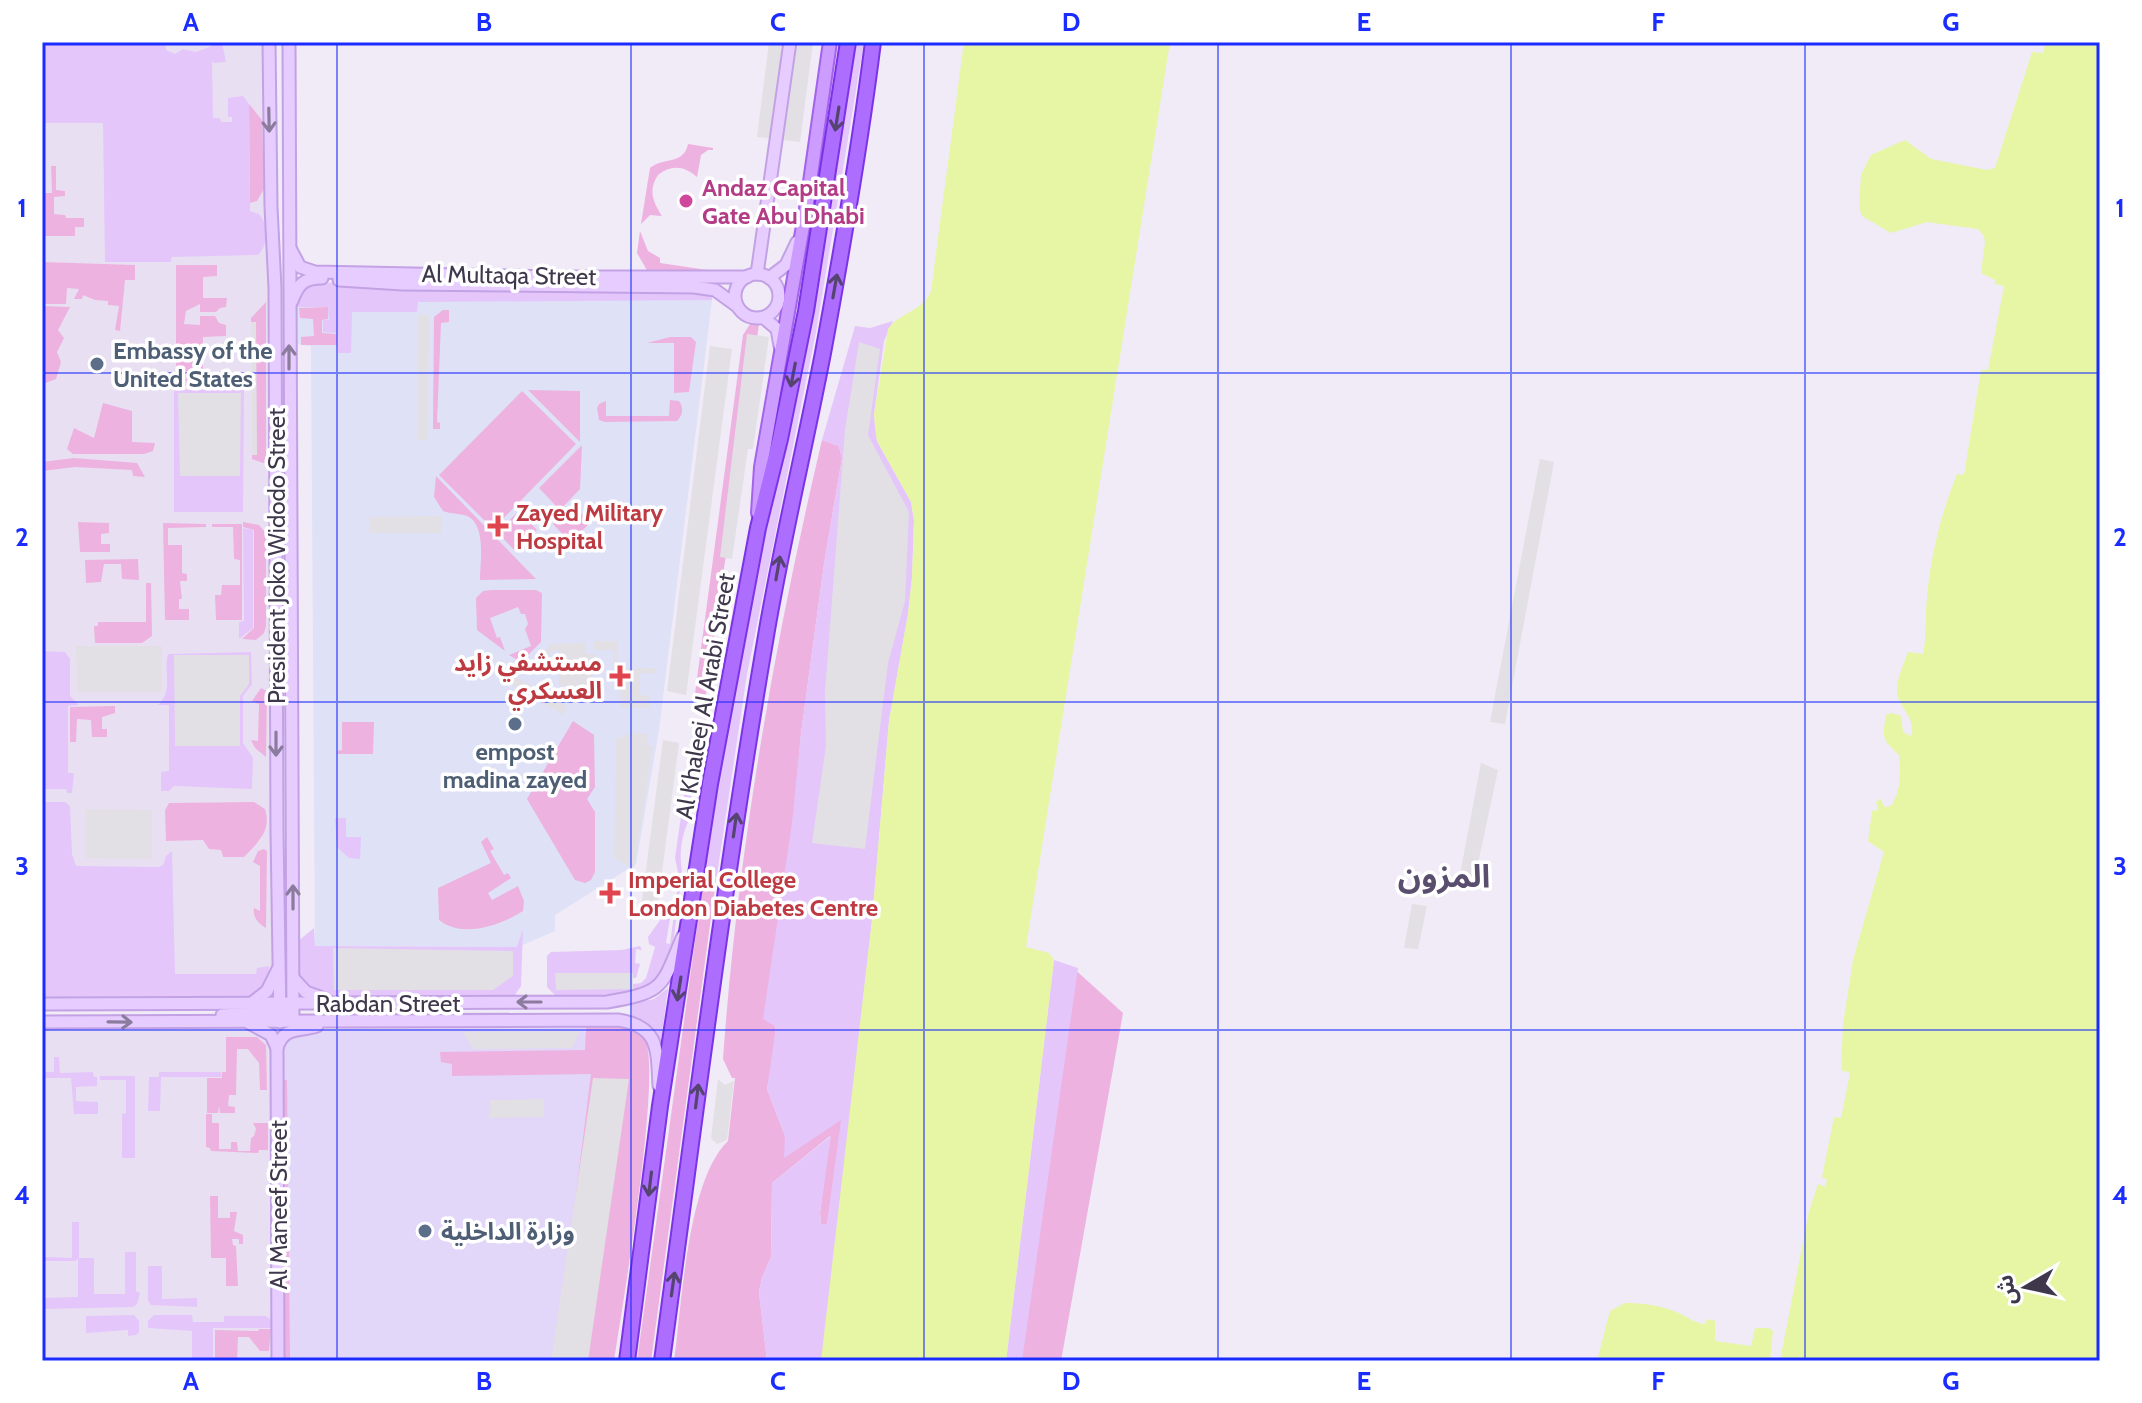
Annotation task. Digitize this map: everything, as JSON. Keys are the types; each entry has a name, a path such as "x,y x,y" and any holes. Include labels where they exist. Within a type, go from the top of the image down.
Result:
{"highway":[{"name":"Al Khaleej Al Arabi Street","path":"627,1361 660,1106 710,784 758,528 806,311 848,42"},
{"name":"Al Khaleej Al Arabi Street","path":"662,1361 711,985 741,787 781,551 846,227 873,42"}],"main road":[{"path":"758,528 761,467 807,203 830,42"}],"street":[{"name":"President Joko Widodo Street","path":"269,42 275,288 280,1013"},
{"name":"President Joko Widodo Street","path":"289,42 293,1022"},
{"path":"758,276 790,42"},
{"path":"779,369 779,333 764,318 746,316 737,306 737,287 791,257 807,203"},
{"name":"Al Multaqa Street","path":"288,242 300,267 315,272 758,276"},
{"path":"758,276 774,282 779,296 775,309 764,318"},
{"path":"694,287 721,286 724,282 721,277"},
{"name":"Al Multaqa Street","path":"289,309 300,283 315,278 403,284 694,287 715,290 737,306"},
{"name":"Rabdan Street","path":"42,1022 247,1022 280,1013 293,1003 607,1002 646,995 657,987 666,975 690,920"},
{"path":"278,939 293,938"},
{"path":"253,1003 267,991 279,968"},
{"path":"293,978 306,992 337,1003"},
{"path":"607,1002 624,1002 631,1007 630,1015 618,1020"},
{"name":"Rabdan Street","path":"42,1004 253,1003 280,1013 293,1022 618,1020 642,1026 652,1037 657,1053 660,1106"},
{"path":"187,1022 206,1015 280,1013"},
{"path":"247,1022 271,1035 277,1048"},
{"path":"277,1048 281,1037 287,1032 313,1028 324,1022"},
{"name":"Al Maneef Street","path":"277,1048 278,1361"}],"shaded area":[{"path":"42,42 266,42 271,273 275,970 258,997 42,1000"},
{"path":"769,42 813,42 800,142 757,137"},
{"path":"964,42 1170,42 1026,947 1049,953 1054,960 1006,1361 821,1361 872,920 889,721 912,578 914,520 911,502 877,441 874,414 888,329 917,308 931,291"},
{"path":"2046,42 2100,42 2100,1361 1780,1361 1809,1211 1818,1184 1825,1187 1827,1180 1822,1177 1834,1117 1841,1118 1850,1073 1841,1070 1843,1024 1853,960 1884,852 1868,841 1872,811 1878,810 1876,802 1881,799 1884,807 1891,806 1898,788 1899,755 1885,738 1886,715 1901,716 1903,732 1911,736 1911,723 1898,698 1898,682 1908,652 1923,654 1934,550 1957,474 1964,475 1981,370 1988,370 2004,286 1995,284 1995,280 1981,273 1985,242 1978,229 1927,222 1891,233 1862,216 1859,207 1861,175 1871,155 1905,140 1931,159 1987,170 1995,168 2032,52 2043,53"},
{"path":"249,104 262,120 264,189 257,201 250,203"},
{"path":"688,144 713,150 701,155 697,177 688,170 678,168 658,175 653,196 662,216 650,215 641,224 650,168 678,158 686,151"},
{"path":"51,166 56,166 56,190 65,191 65,196 54,197 54,214 84,218 84,227 75,227 75,236 45,236 45,193 52,193"},
{"path":"640,231 648,251 660,258 660,263 707,270 707,273 648,272 637,253"},
{"path":"42,262 135,265 135,280 125,280 120,331 115,330 119,306 83,295 82,299 74,299 79,289 67,288 66,304 42,304"},
{"path":"176,265 217,265 217,276 203,277 203,298 227,298 226,307 216,312 200,312 200,304 186,311 184,324 200,325 200,316 215,316 219,323 226,325 226,336 203,337 203,375 216,376 216,386 176,386"},
{"name":"Zayed Military Hospital","path":"297,300 712,300 659,730 636,864 555,915 555,931 518,947 315,946 311,346 298,344"},
{"path":"266,302 266,464 252,459 252,455 256,455 255,322 251,322 251,318"},
{"path":"42,306 70,307 58,330 64,338 57,352 61,362 56,379 43,384"},
{"path":"328,307 328,319 322,320 322,333 337,334 337,345 301,345 301,337 314,336 313,319 300,318 299,308"},
{"path":"443,310 449,310 449,322 441,323 437,422 440,429 433,429 434,317"},
{"path":"418,315 429,315 428,440 418,440"},
{"path":"752,321 759,324 705,701 699,706 694,701 743,335"},
{"path":"251,322 256,322 257,455 252,455"},
{"path":"747,334 769,337 753,449 748,449 732,559 720,557"},
{"path":"670,337 691,337 696,342 689,392 674,393 674,343 647,343"},
{"path":"859,342 880,349 868,435 909,512 905,601 888,663 865,849 812,843 826,746 825,692 845,430"},
{"path":"710,346 732,349 686,695 667,691"},
{"path":"528,390 580,391 580,442"},
{"path":"522,391 576,444 493,529 439,475"},
{"path":"178,393 241,393 240,476 180,476"},
{"path":"670,400 679,401 682,406 682,414 677,421 599,420 597,408 606,401 606,416 669,416"},
{"path":"103,403 132,411 132,442 155,443 153,451 144,454 73,454 67,449 74,428 94,438"},
{"path":"822,440 839,446 842,458 801,734 773,1058 767,1089 785,1136 785,1157 842,1119 827,1225 821,1225 820,1213 830,1136 772,1183 771,1257 759,1292 767,1361 674,1361 695,1213 714,1159 728,1141 735,1078 732,1078 723,1059 748,825 788,593"},
{"path":"582,445 580,489 560,510 539,488"},
{"path":"74,458 137,463 145,477 133,476 132,470 75,467 42,471 42,462"},
{"path":"1540,459 1554,462 1505,724 1490,722"},
{"path":"436,476 536,579 480,580 478,529 469,517 443,511 434,497"},
{"path":"573,505 590,523 570,542 553,524"},
{"path":"519,511 537,530 515,551 497,532"},
{"path":"442,516 442,533 369,533 369,517"},
{"path":"78,522 109,523 109,533 101,534 101,544 110,544 110,552 80,552"},
{"path":"243,522 259,525 266,533 266,626 264,633 256,640 242,639 254,628 254,530 243,527"},
{"path":"163,523 206,524 206,527 168,528 168,545 182,545 182,573 187,574 187,581 180,581 182,599 179,599 179,609 189,609 189,620 165,620"},
{"path":"212,524 242,524 242,620 216,620 215,595 221,595 222,585 240,585 240,560 234,559 233,527 212,527"},
{"path":"138,559 139,580 122,579 121,564 104,564 101,582 86,583 85,560"},
{"path":"146,583 151,583 152,636 142,643 95,643 94,626 98,626 98,622 146,622"},
{"path":"536,590 542,593 541,642 521,662 509,655 531,646 525,629 528,624 525,614 521,614 518,607 490,618 505,651 477,630 476,598 483,591"},
{"path":"594,641 617,641 618,669 656,668 656,673 640,673 640,695 650,696 650,708 621,708 620,680 613,680 613,650 594,650"},
{"path":"586,643 586,654 596,654 596,673 592,673 592,685 559,686 559,651 550,651 551,671 544,671 544,652 551,644"},
{"path":"76,646 162,646 162,692 77,692"},
{"path":"174,655 249,655 249,684 240,696 240,746 175,746"},
{"path":"502,669 567,707 563,715 497,677"},
{"path":"261,688 267,691 266,757 251,740 258,741 259,704 252,701"},
{"path":"115,706 115,713 102,717 102,729 107,729 107,737 92,737 91,720 77,719 76,742 70,742 70,707"},
{"path":"573,721 594,735 595,787 587,799 595,812 595,872 591,880 585,883 575,880 527,799"},
{"path":"342,722 374,722 373,754 337,754 342,750"},
{"path":"633,732 648,735 647,745 653,746 634,868 614,858 616,739"},
{"path":"663,740 679,743 657,910 641,908"},
{"path":"1481,763 1498,770 1474,882 1459,880"},
{"path":"254,802 265,809 267,824 262,836 244,857 223,857 221,850 209,849 203,840 166,841 165,810 169,803"},
{"path":"86,809 152,810 152,859 86,858"},
{"path":"487,837 494,849 490,851 504,875 508,873 511,878 488,893 492,900 518,886 524,901 523,911 481,928 448,926 439,920 438,888 491,863 481,842"},
{"path":"258,851 267,851 266,928 254,914 254,908 260,911 260,866 253,862"},
{"path":"715,888 651,1361 637,1361 702,891"},
{"path":"1412,904 1427,906 1418,949 1404,948"},
{"path":"333,948 513,951 513,976 493,990 334,990"},
{"path":"1071,966 1123,1013 1061,1361 1013,1361"},
{"path":"555,973 633,973 633,989 556,990"},
{"path":"396,1025 586,1025 585,1032 598,1045 588,1361 282,1361 280,1056 283,1039 317,1030"},
{"path":"42,1026 246,1026 265,1035 274,1049 275,1361 42,1361"},
{"path":"586,1026 625,1027 644,1038 649,1057 645,1139 614,1361 555,1361 591,1074 452,1076 452,1064 441,1062 440,1052 585,1050"},
{"path":"580,1031 572,1048 473,1049 463,1032"},
{"path":"226,1037 257,1037 266,1045 267,1090 260,1090 259,1063 248,1049 237,1049 236,1095 229,1095 228,1106 235,1107 235,1113 220,1113 219,1106 218,1113 207,1113 207,1078 222,1078 222,1072 226,1072"},
{"path":"593,1078 629,1079 588,1361 551,1361"},
{"path":"718,1079 725,1085 734,1081 727,1140 717,1144 711,1138"},
{"path":"280,1080 287,1080 290,1361 283,1361"},
{"path":"544,1099 544,1117 490,1118 490,1100"},
{"path":"206,1114 212,1114 212,1123 219,1123 219,1149 231,1149 231,1142 237,1142 238,1151 250,1151 251,1138 256,1129 253,1123 268,1123 268,1150 259,1150 258,1153 211,1151 206,1147"},
{"path":"210,1196 218,1196 218,1218 230,1218 230,1212 237,1212 234,1231 243,1235 243,1244 239,1244 239,1239 232,1239 236,1246 238,1286 226,1286 226,1258 211,1258"},
{"path":"1625,1303 1664,1308 1705,1324 1707,1319 1715,1321 1715,1341 1751,1346 1755,1328 1769,1328 1773,1331 1770,1361 1597,1361 1610,1311"},
{"path":"271,1329 269,1351 260,1351 249,1337 238,1337 237,1361 215,1361 215,1330"}],"sand":[{"path":"42,42 165,42 166,50 175,54 183,49 196,52 222,42 226,62 213,63 212,59 213,118 232,122 232,117 228,117 228,98 243,96 249,104 250,211 259,214 266,234 258,255 172,257 171,262 105,262 103,123 42,123"},
{"path":"855,42 864,42 816,332 747,674 715,888 702,891 733,696 831,200"},
{"path":"307,282 713,293 712,300 418,302 417,312 352,312 351,353 338,353 338,333 323,332 323,320 329,320 328,307 295,307 297,288"},
{"path":"893,321 884,341 874,414 877,441 911,502 914,520 912,578 889,721 872,920 824,1348 821,1361 767,1361 759,1292 771,1257 772,1183 831,1136 820,1213 821,1224 827,1224 841,1120 784,1158 785,1136 767,1089 776,1027 763,1019 792,823 824,564 842,458 839,446 822,440 855,326 870,328"},
{"path":"174,390 244,390 243,512 174,512"},
{"path":"243,528 253,530 253,628 239,639 239,622 244,621"},
{"path":"42,651 65,652 70,659 70,696 79,705 68,706 68,773 74,773 72,793 67,793 66,789 42,789"},
{"path":"251,652 252,684 243,696 243,743 253,758 252,789 174,786 169,791 161,791 161,772 169,771 169,705 158,705 166,694 168,654"},
{"path":"693,733 697,735 689,820 681,846 682,873 671,960 655,987 617,996 556,996 547,987 547,956 551,952 622,950 640,946 642,950 636,949 635,963 640,964 636,978 632,973 633,989 633,984 641,983 646,978 655,947 649,944 648,937 663,916 670,918 666,943 670,944 679,877 675,858"},
{"path":"42,802 65,802 70,806 72,854 76,866 158,867 163,865 172,851 175,974 256,974 257,968 269,966 269,982 255,996 42,997"},
{"path":"335,818 346,818 346,837 361,837 360,859 349,858 337,847"},
{"path":"314,928 315,946 517,947 523,929 521,986 515,995 508,998 317,1001 298,984 298,941"},
{"path":"1054,960 1078,968 1022,1361 1006,1361"},
{"path":"668,988 660,1049 651,1026 632,1016 631,1004 654,999"},
{"path":"54,1057 59,1057 60,1073 93,1072 97,1077 97,1086 76,1087 76,1101 98,1102 98,1114 74,1114 71,1078 42,1078 42,1072 54,1072"},
{"path":"159,1072 221,1072 222,1077 161,1077 160,1111 148,1111 149,1077 159,1077"},
{"path":"100,1076 135,1076 135,1158 122,1158 126,1080 100,1080"},
{"path":"42,1219 45,1257 72,1258 72,1222 79,1222 79,1258 94,1258 94,1294 125,1294 125,1252 136,1252 136,1291 140,1293 137,1304 133,1307 42,1309 42,1298 78,1297 78,1258 76,1261 42,1261"},
{"path":"148,1266 162,1266 162,1299 197,1298 197,1307 151,1305 148,1301"},
{"path":"134,1315 139,1321 136,1335 128,1336 128,1330 86,1333 86,1316"},
{"path":"154,1315 192,1315 193,1322 224,1322 224,1316 266,1316 273,1328 213,1328 213,1361 192,1361 192,1331 148,1328 148,1321"}],"place":[{"name":"Andaz Capital Gate Abu Dhabi","path":"686,201"},
{"name":"Embassy of the United States","path":"97,364"},
{"name":"Zayed Military Hospital","path":"498,526"},
{"name":"مستشفي زايد العسكري","path":"620,676"},
{"name":"empost madina zayed","path":"515,724"},
{"name":"Imperial College London Diabetes Centre","path":"610,893"},
{"name":"وزارة الداخلية","path":"425,1231"}],"district":[{"name":"المزون","path":"1444,875"}]}
